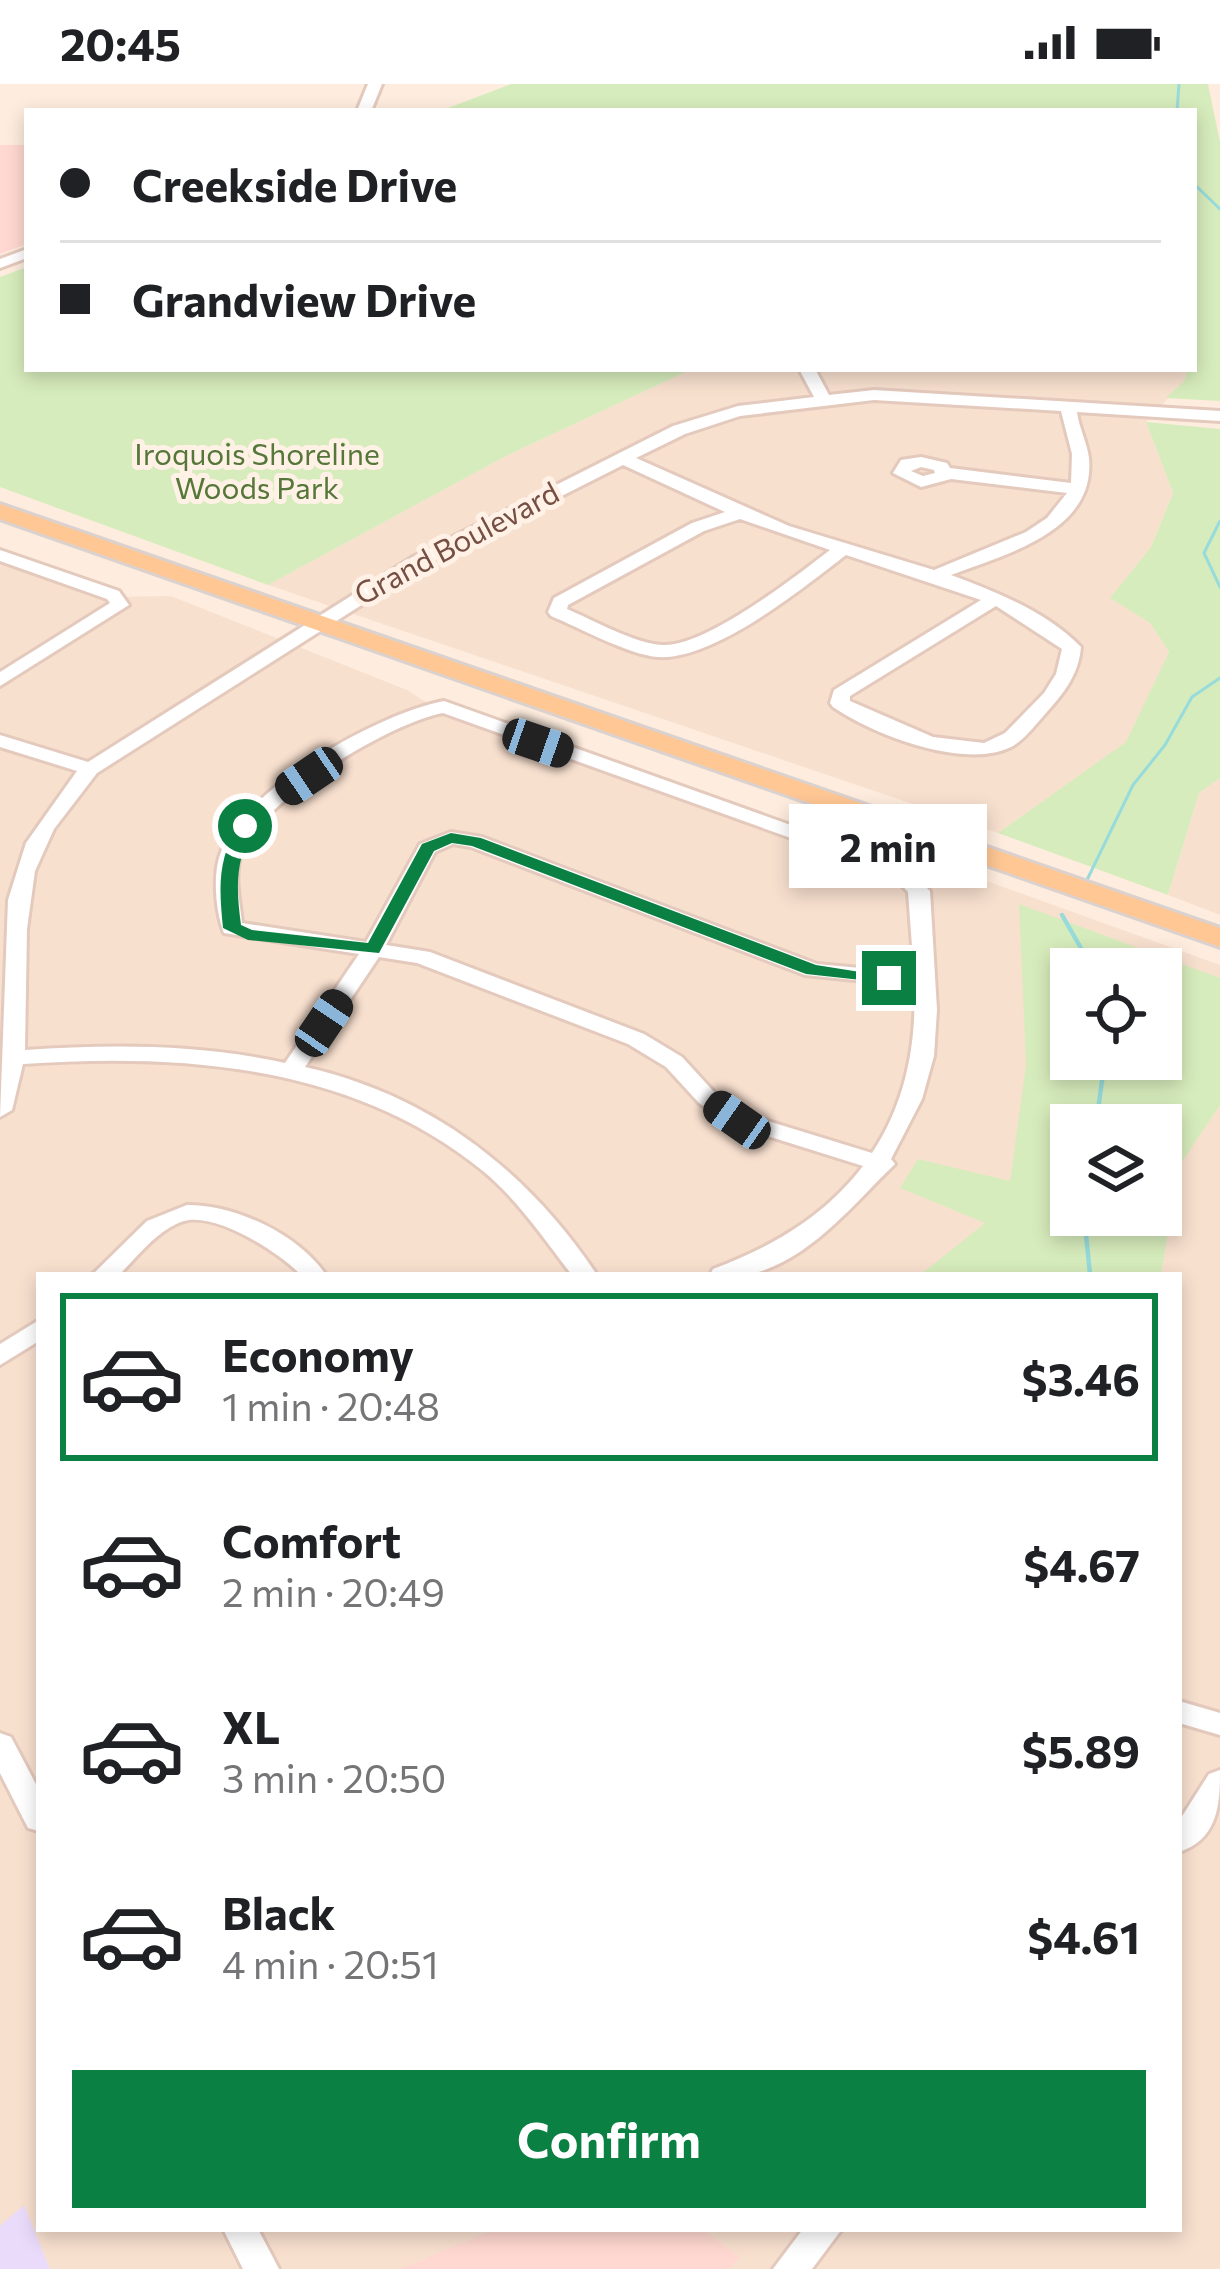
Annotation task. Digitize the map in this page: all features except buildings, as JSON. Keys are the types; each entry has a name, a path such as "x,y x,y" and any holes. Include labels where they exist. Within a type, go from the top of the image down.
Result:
{"main road":[{"path":"0,511 191,580 200,592 312,624 1220,938"},
{"path":"312,624 1220,957"}],"street":[{"path":"809,372 822,398"},
{"name":"Grand Boulevard","path":"0,1110 9,1057 19,901 26,869 46,825 90,770 312,624 490,523 679,430 718,417 822,398 874,394 1220,416"},
{"path":"939,574 1046,528 1072,506 1080,488 1081,460 1069,407"},
{"path":"623,459 664,473 739,513 841,550 939,574 1054,631 1072,647 1072,665 1055,693 1008,742 986,750 950,746 840,703 841,694 992,601"},
{"path":"946,473 1080,488"},
{"path":"739,513 698,527 560,602 556,612 655,651 686,650 782,596 841,550"},
{"path":"0,555 113,595 120,605 0,680"},
{"path":"733,1272 751,1267 827,1221 883,1164 915,1080 926,1012 919,891 898,870 444,707 410,712 353,746 245,826 231,853 232,928 422,957 636,1039 674,1062 707,1098 737,1120 883,1164"},
{"path":"0,740 90,770"},
{"path":"292,1070 373,949 428,848 451,838 476,841 813,970 922,980"},
{"path":"9,1057 168,1054 292,1070 387,1103 451,1136 524,1198 583,1272"},
{"path":"107,1272 164,1218 188,1207 223,1214 288,1250 311,1272"},
{"path":"8,1351 36,1331"},
{"path":"8,1351 36,1362"},
{"path":"1182,1713 1220,1724"},
{"path":"5,1761 36,1814"},
{"path":"1182,1837 1198,1821 1220,1781"},
{"path":"242,2232 262,2269"},
{"path":"790,2269 822,2232"}],"shaded area":[{"path":"0,145 24,145 24,245 0,254"},
{"path":"686,372 1186,372 1185,380 1146,422 1173,493 1151,547 1111,598 1150,623 1169,652 1127,742 998,833 268,585 506,456"},
{"path":"0,561 103,597 171,596 407,690 446,715 883,873 931,861 1173,948 1050,948 1050,1080 1182,1080 1182,951 1220,965 1220,2269 50,2269 24,2206 0,2226"},
{"path":"1220,778 1220,915 1168,895 1199,793"},
{"path":"24,2205 50,2269 0,2269 0,2226"},
{"path":"489,2232 705,2232 740,2257 730,2269 400,2269"}],"green space":[{"path":"511,84 1208,84 1220,142 1220,401 1166,398 1185,380 1186,372 1197,372 1197,108 448,108"},
{"name":"Iroquois Shoreline Woods Park","path":"24,268 24,372 686,372 506,456 268,585 0,487 0,277"},
{"path":"1146,422 1220,429 1220,778 1199,793 1168,895 998,833 1126,742 1169,652 1150,623 1110,598 1151,547 1173,493"},
{"path":"1019,904 1139,948 1050,948 1050,1080 1182,1080 1182,964 1220,978 1220,1105 1182,1162 1182,1104 1050,1104 1050,1236 1167,1236 1161,1272 924,1272 985,1223 900,1188 918,1159 1010,1181 1026,1065"}],"waterway":[{"path":"1177,108 1179,84"},
{"path":"1197,187 1220,209"},
{"path":"1220,521 1204,553 1220,587"},
{"path":"1086,882 1133,785 1165,745 1192,697 1220,678"},
{"path":"1062,915 1081,948"},
{"path":"1099,1104 1102,1080"},
{"path":"1086,1236 1090,1272"}],"route":[{"path":"245,826 231,853 227,879 232,928 248,935 373,949 428,848 451,838 476,841 813,970 889,978"}]}
